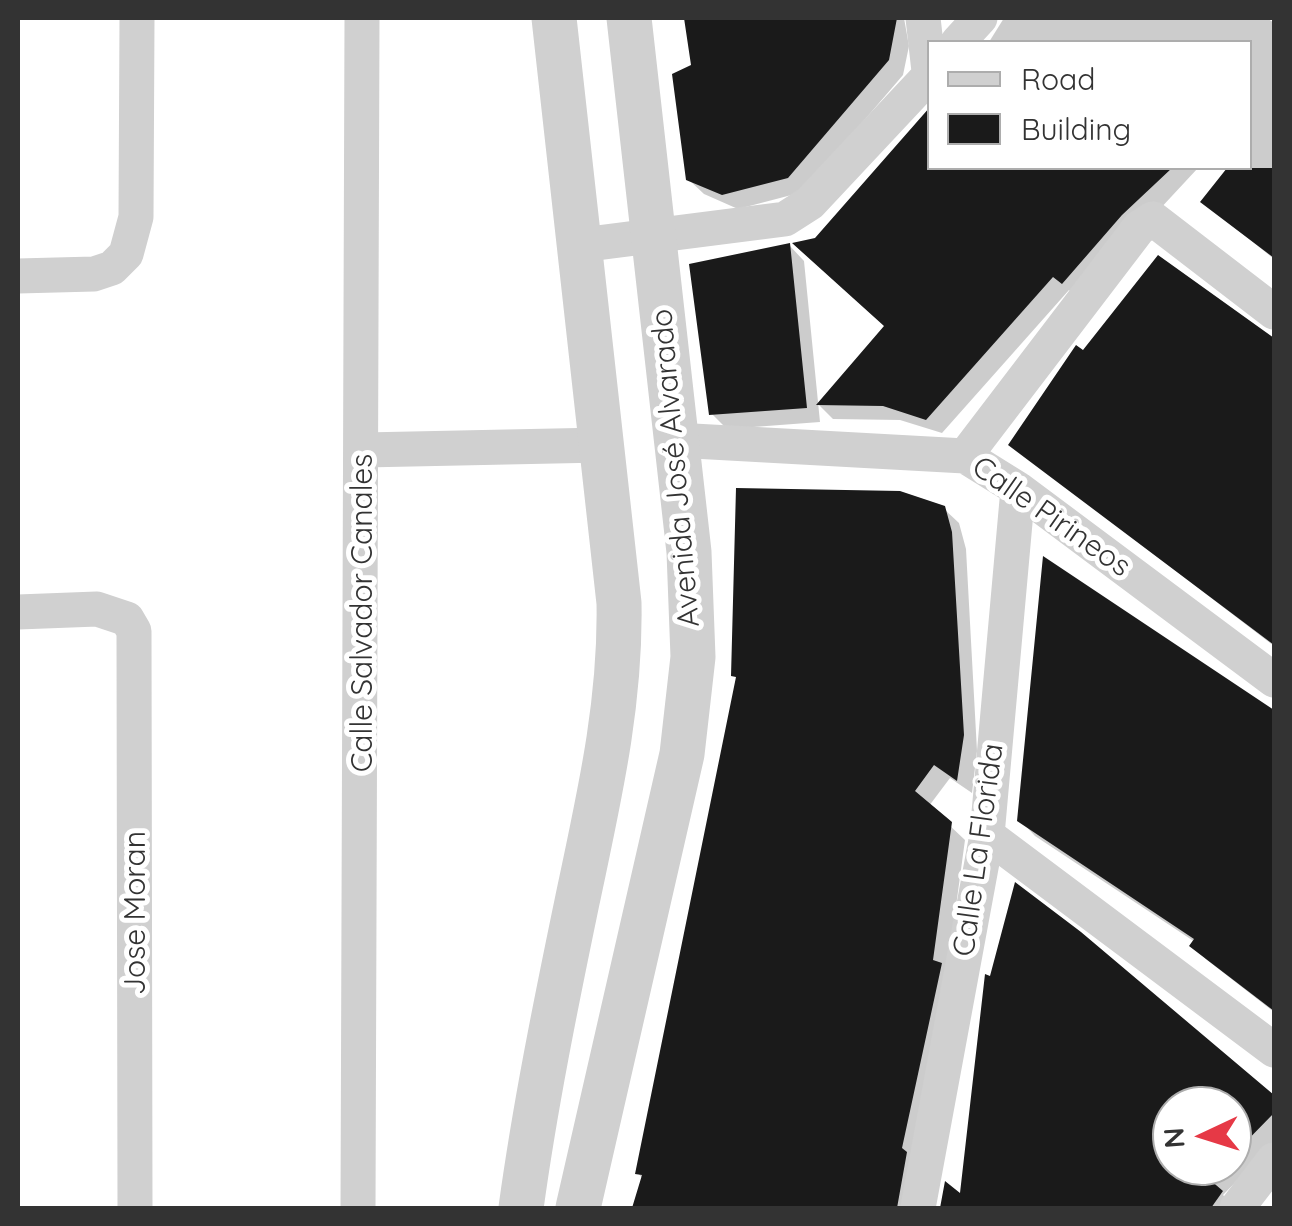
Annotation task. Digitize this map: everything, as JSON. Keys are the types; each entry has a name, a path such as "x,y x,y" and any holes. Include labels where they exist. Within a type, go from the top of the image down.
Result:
{"street":[{"path":"18,276 94,274 112,268 126,254 136,217 138,18"},
{"name":"Calle Salvador Canales","path":"358,1208 364,450 362,18"},
{"path":"521,1208 570,933 614,726 619,602 554,18"},
{"name":"Avenida José Alvarado","path":"578,1208 682,754 691,691 690,571 629,18"},
{"path":"923,18 927,50"},
{"path":"960,40 980,18"},
{"path":"581,245 785,220 810,203 927,77"},
{"path":"965,456 1139,228 1153,219 1274,312"},
{"name":"Calle Pirineos","path":"674,440 965,456 1018,489 1274,680"},
{"path":"364,450 602,445"},
{"name":"Calle La Florida","path":"918,1208 986,835 1018,489"},
{"name":"Jose Moran","path":"18,612 97,609 127,619 136,648 135,1208"},
{"path":"986,835 1274,1050"},
{"path":"1237,1208 1274,1160"}],"building":[{"path":"684,18 897,18 889,60 788,178 722,195 686,180 672,74 691,65"},
{"path":"927,110 927,170 1170,170 1122,215 1062,284 1053,277 926,420 883,406 816,405 884,326 792,243 815,238"},
{"path":"1274,168 1274,258 1200,202 1225,170"},
{"path":"790,243 807,408 709,415 689,264"},
{"path":"1158,255 1274,338 1274,645 1008,445 1076,345 1083,350"},
{"path":"736,488 900,491 945,506 952,532 964,735 957,781 934,765 915,791 952,822 933,960 942,963 902,1148 907,1152 897,1208 632,1208 642,1175 635,1174 736,677 731,676"},
{"path":"1043,556 1274,710 1274,1011 1189,946 1194,939 1017,821"},
{"path":"1015,882 1081,932 1274,1095 1274,1113 1252,1136 1252,1086 1152,1086 1152,1186 1217,1186 1223,1191 1211,1208 940,1208 945,1181 960,1193 985,974 990,976"}]}
